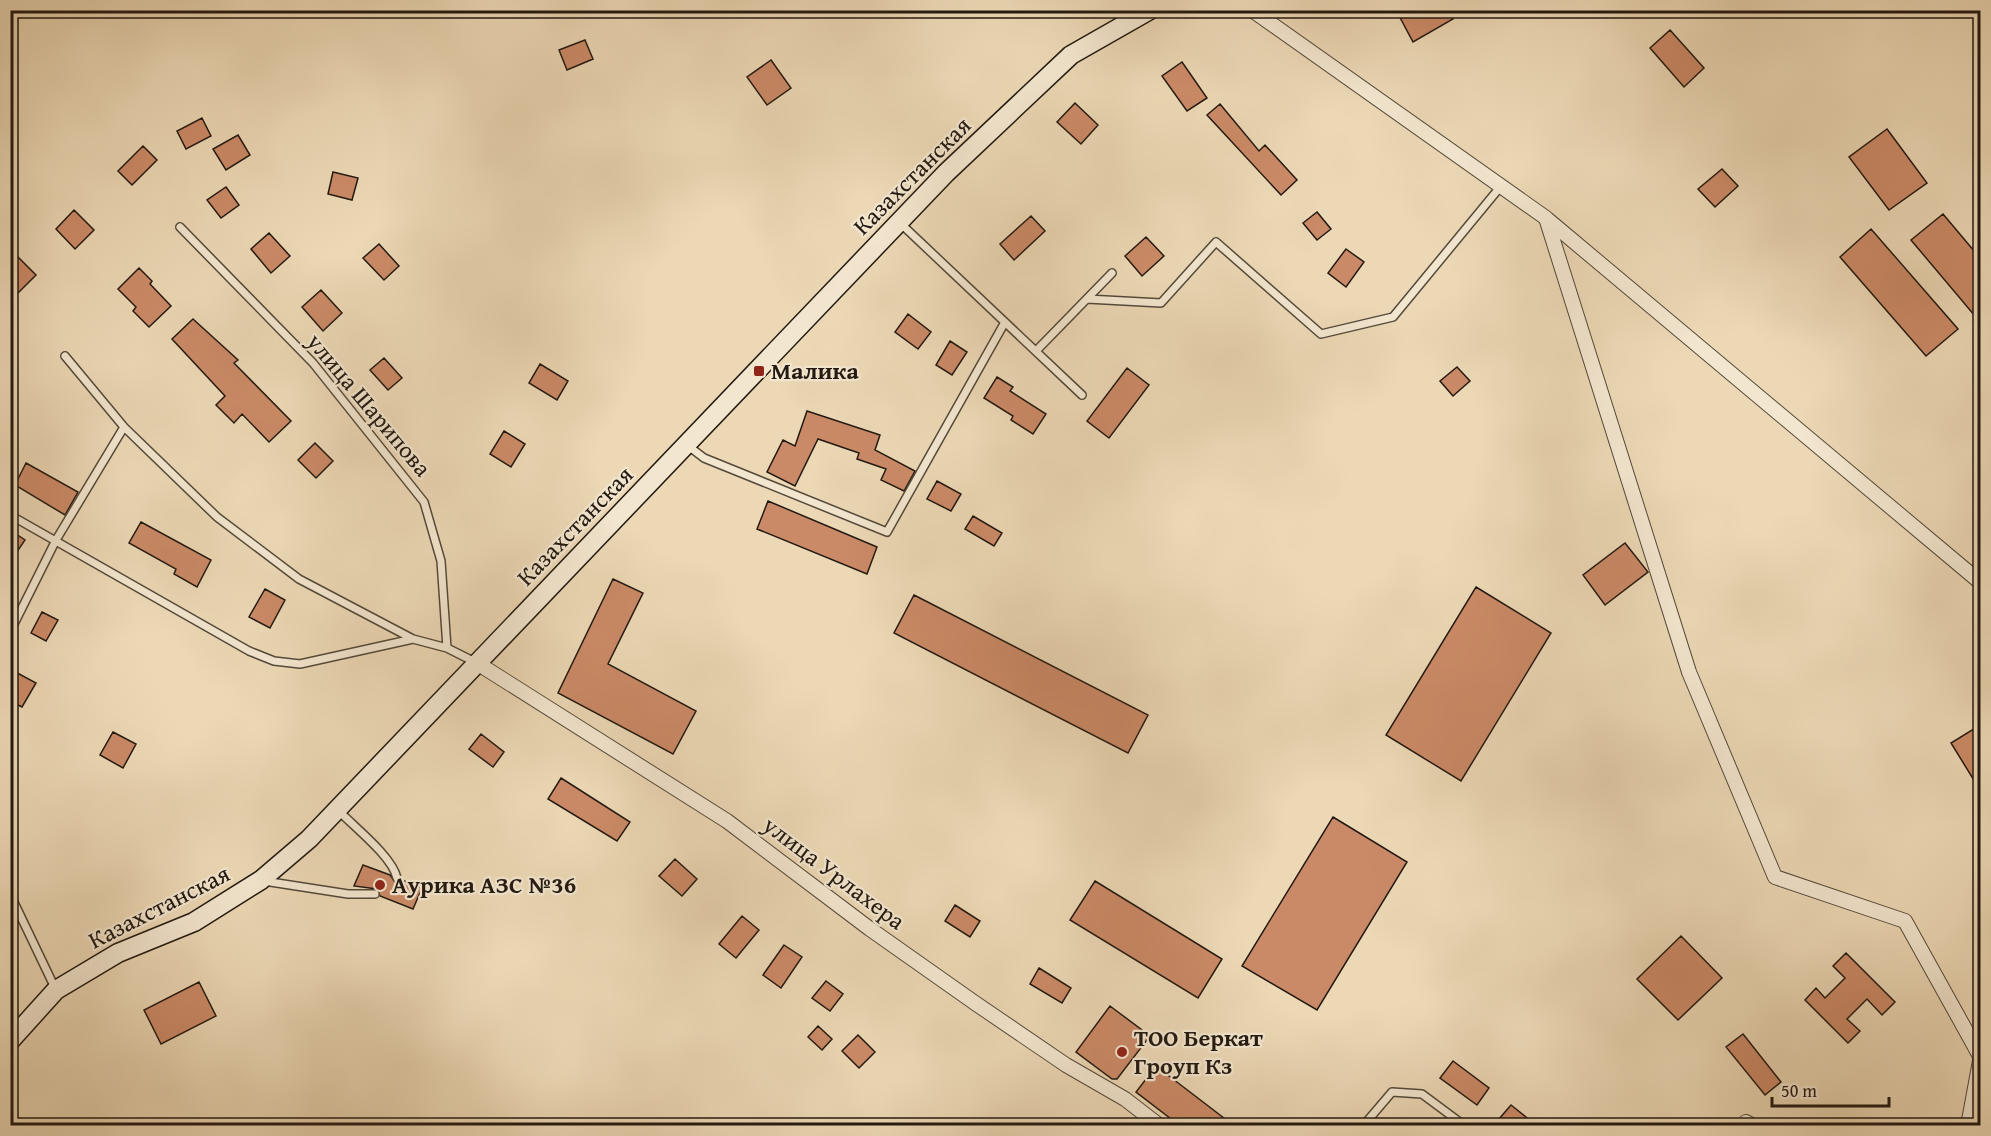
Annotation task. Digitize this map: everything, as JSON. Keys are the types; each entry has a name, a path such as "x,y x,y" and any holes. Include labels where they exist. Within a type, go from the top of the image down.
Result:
{"main road":[{"name":"Казахстанская","path":"10,1041 56,990 118,953 194,922 261,880 309,839 946,172 1071,55 1150,10"}],"street":[{"path":"1252,10 1546,218 1980,582"},
{"path":"1546,218 1689,672 1775,877 1905,921 1980,1056"},
{"name":"улица Урлахера","path":"477,663 728,821 870,929 965,996 1066,1065 1125,1099 1160,1125"},
{"path":"1968,1125 1980,1061"},
{"path":"1744,1125 1746,1122 1753,1125"}],"lane":[{"path":"1087,299 1161,303 1216,242 1321,334 1393,317 1501,186"},
{"path":"899,222 1082,395"},
{"name":"улица Шарипова","path":"180,226 313,363 424,502 441,561 447,648"},
{"path":"1036,351 1113,273"},
{"path":"686,445 704,458 887,532 1005,322"},
{"path":"65,356 124,428 217,517 299,579 413,639 447,648 477,663"},
{"path":"10,632 56,540 124,428"},
{"path":"10,515 249,651 274,661 300,664 413,639"},
{"path":"337,810 378,850 395,870 397,878"},
{"path":"261,880 348,894 375,894"},
{"path":"10,894 56,990"},
{"path":"1363,1125 1392,1092 1422,1094 1465,1125"}],"building":[{"path":"1396,10 1449,10 1453,19 1413,42"},
{"path":"1670,30 1704,68 1684,87 1650,48"},
{"path":"585,40 593,59 567,70 559,50"},
{"path":"771,60 791,88 767,105 747,77"},
{"path":"1182,62 1207,98 1187,111 1162,76"},
{"path":"1075,103 1098,125 1081,144 1057,122"},
{"path":"1220,104 1259,151 1265,145 1297,180 1281,195 1207,115"},
{"path":"202,118 211,136 186,149 177,131"},
{"path":"1887,129 1927,183 1889,210 1849,157"},
{"path":"238,135 250,155 226,170 213,149"},
{"path":"143,146 157,160 132,185 118,171"},
{"path":"1722,169 1738,186 1715,207 1698,189"},
{"path":"333,172 358,178 352,200 328,194"},
{"path":"226,187 239,205 221,218 207,200"},
{"path":"74,210 94,230 75,249 56,229"},
{"path":"1317,212 1331,229 1317,240 1303,223"},
{"path":"1943,214 1980,258 1980,322 1911,240"},
{"path":"1031,216 1045,231 1014,260 1000,244"},
{"path":"1871,229 1958,329 1926,356 1840,257"},
{"path":"269,233 290,256 271,273 251,249"},
{"path":"1146,237 1164,256 1142,276 1125,256"},
{"path":"379,244 399,266 384,280 363,258"},
{"path":"10,249 36,275 18,293 10,285"},
{"path":"1346,249 1364,262 1346,287 1328,273"},
{"path":"139,268 152,281 150,284 171,306 149,327 133,311 136,307 118,289"},
{"path":"321,290 342,313 323,331 302,307"},
{"path":"908,314 931,332 918,349 895,332"},
{"path":"193,319 238,360 234,363 291,421 269,442 242,414 234,423 216,405 225,396 172,339"},
{"path":"950,341 967,352 952,375 936,365"},
{"path":"384,358 402,378 388,390 370,370"},
{"path":"540,364 568,381 557,400 529,383"},
{"path":"1457,367 1470,381 1453,396 1440,381"},
{"path":"1127,368 1149,385 1109,438 1087,421"},
{"path":"997,377 1013,387 1010,391 1046,414 1033,434 1011,420 1013,416 984,398"},
{"path":"807,411 880,435 875,450 915,471 904,491 881,480 886,469 857,459 859,453 818,439 795,486 767,472 783,440 795,446"},
{"path":"504,431 525,444 511,467 490,454"},
{"path":"315,443 333,461 316,478 298,460"},
{"path":"26,463 78,492 65,515 15,485"},
{"path":"937,481 961,494 951,511 927,499"},
{"path":"768,501 877,547 867,574 757,529"},
{"path":"973,516 1002,533 994,546 965,529"},
{"path":"141,522 211,560 197,587 174,574 176,569 129,543"},
{"path":"10,530 25,540 10,562"},
{"path":"1625,543 1648,572 1605,605 1583,575"},
{"path":"613,579 643,593 608,664 696,711 673,754 558,693"},
{"path":"1476,587 1551,633 1461,781 1386,735"},
{"path":"265,589 285,600 270,628 249,617"},
{"path":"914,595 1148,715 1128,753 894,633"},
{"path":"42,612 58,620 46,641 31,633"},
{"path":"10,669 36,683 22,707 10,701"},
{"path":"1980,725 1980,790 1951,743"},
{"path":"113,732 136,744 123,768 100,755"},
{"path":"481,734 504,752 493,767 469,749"},
{"path":"561,778 630,822 617,841 548,799"},
{"path":"1333,817 1407,862 1317,1010 1242,966"},
{"path":"675,859 697,879 682,896 659,876"},
{"path":"363,865 390,875 396,883 402,880 422,888 413,909 380,896 377,889 354,886"},
{"path":"1095,881 1222,959 1198,998 1070,920"},
{"path":"955,905 980,921 970,937 945,921"},
{"path":"742,916 759,930 736,958 719,944"},
{"path":"1681,936 1722,978 1678,1020 1637,979"},
{"path":"784,945 802,957 781,988 763,975"},
{"path":"1846,953 1895,1002 1882,1015 1867,999 1847,1019 1860,1031 1848,1043 1805,1000 1816,988 1825,998 1845,978 1833,966"},
{"path":"1039,968 1071,988 1062,1003 1030,984"},
{"path":"826,981 843,994 830,1011 812,998"},
{"path":"199,982 216,1016 161,1044 144,1010"},
{"path":"1110,1006 1150,1036 1117,1079 1112,1079 1076,1052"},
{"path":"818,1026 832,1039 822,1050 808,1037"},
{"path":"1743,1034 1781,1082 1765,1095 1726,1047"},
{"path":"858,1035 875,1052 859,1068 842,1051"},
{"path":"1453,1061 1489,1088 1477,1105 1440,1078"},
{"path":"1156,1066 1233,1125 1179,1125 1136,1092"},
{"path":"1511,1105 1536,1125 1507,1125 1499,1119"}],"place":[{"name":"Малика","path":"759,371"},
{"name":"Аурика АЗС №36","path":"380,885"},
{"name":"ТОО Беркат Гроуп Кз","path":"1122,1052"}]}
